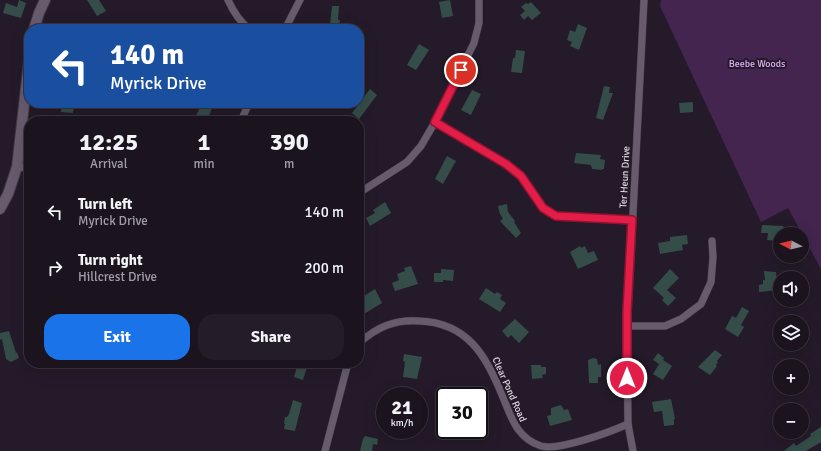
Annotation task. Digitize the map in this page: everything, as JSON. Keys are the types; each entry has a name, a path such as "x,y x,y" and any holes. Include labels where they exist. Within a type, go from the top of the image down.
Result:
{"main road":[{"path":"36,24 45,0"},
{"path":"0,209 8,194 17,166 24,105"}],"street":[{"path":"228,0 234,12 243,24"},
{"path":"288,24 300,0"},
{"path":"364,190 407,162 421,146 435,122 474,43 479,23 479,0"},
{"name":"Ter Heun Drive","path":"633,451 628,424 627,326 644,0"},
{"path":"435,122 506,164 521,176 543,208 556,216 632,220"},
{"path":"17,166 24,167"},
{"path":"627,326 665,326 681,319 701,304 711,282 713,257 712,241"},
{"name":"Clear Pond Road","path":"364,338 370,333 387,324 406,320 427,321 452,328 469,339 483,355 496,379 516,428 526,439 541,446 561,446 615,430 628,424"},
{"path":"325,451 347,368"}],"green space":[{"name":"Beebe Woods","path":"661,0 821,0 821,269 809,247 809,227 798,227 788,208 761,222 660,6"}],"building":[{"path":"19,0 26,3 21,18 3,13 6,3 17,7"},
{"path":"87,0 99,0 106,11 97,16"},
{"path":"450,0 453,16 442,18 439,2"},
{"path":"531,2 541,13 532,20 528,16 524,20 520,15 525,11 521,7 526,3 528,4"},
{"path":"332,6 339,6 338,20 340,20 339,24 330,24"},
{"path":"578,24 587,28 579,50 570,46 572,42 567,40 570,30 575,32"},
{"path":"419,44 429,50 416,70 407,65"},
{"path":"516,50 525,51 522,73 511,72"},
{"path":"604,86 610,87 609,93 613,93 603,120 596,118"},
{"path":"370,89 377,95 361,116 356,116 352,113 356,108 364,108 364,97"},
{"path":"472,90 481,94 471,115 461,110"},
{"path":"693,102 693,112 680,113 679,103"},
{"path":"61,108 74,108 73,113 61,112"},
{"path":"200,108 212,108 209,116 196,116"},
{"path":"576,153 601,155 600,159 605,160 604,169 592,169 591,165 574,163"},
{"path":"447,156 456,161 443,184 435,179"},
{"path":"385,202 391,213 370,226 366,218 375,213 373,210"},
{"path":"507,204 508,212 515,221 514,222 521,233 516,238 500,221 503,219 498,206"},
{"path":"762,225 784,227 773,227 773,240 767,240 768,233 761,233"},
{"path":"687,235 688,244 682,245 683,250 660,254 658,243 670,241 670,237"},
{"path":"580,246 581,248 585,246 588,253 594,251 598,260 578,269 570,252"},
{"path":"411,266 418,284 395,291 392,283 399,280 397,274 405,271 404,268"},
{"path":"441,269 454,270 453,281 443,280 443,282 434,282 434,273 441,273"},
{"path":"670,269 679,278 667,290 676,298 668,306 662,300 664,298 653,288"},
{"path":"764,271 773,272 773,291 759,292 759,285 763,284 763,280 765,280"},
{"path":"486,288 495,294 497,292 502,295 500,299 506,303 500,312 479,299"},
{"path":"375,289 382,303 364,314 364,296"},
{"path":"742,307 749,311 741,325 744,327 738,337 725,329 732,316 736,318"},
{"path":"515,319 529,332 519,343 511,335 508,338 502,331"},
{"path":"9,331 19,358 11,362 6,359 2,339 0,340 0,333"},
{"path":"715,350 722,355 717,361 717,366 710,375 698,367"},
{"path":"658,353 664,358 663,360 672,366 663,380 653,374 659,364 653,360"},
{"path":"404,354 422,357 417,379 403,377 405,362 403,361"},
{"path":"593,358 597,359 598,365 601,364 601,377 598,377 598,383 589,383 588,360"},
{"path":"531,365 541,365 541,367 546,367 546,374 542,375 543,378 532,379"},
{"path":"297,368 307,368 303,380 294,377"},
{"path":"671,399 675,419 674,425 664,426 662,411 654,412 652,402"},
{"path":"293,400 302,403 295,431 284,429 285,417 289,414"},
{"path":"561,405 564,410 568,409 572,420 550,426 547,416 551,415 551,408"},
{"path":"821,427 821,442 806,451 784,451 794,443 796,446 809,439 811,436 810,434"},
{"path":"365,436 378,439 377,445 373,444 372,451 360,451"}],"route":[{"path":"461,70 435,122 506,164 521,176 543,208 556,216 632,220 627,311 627,378"}]}
